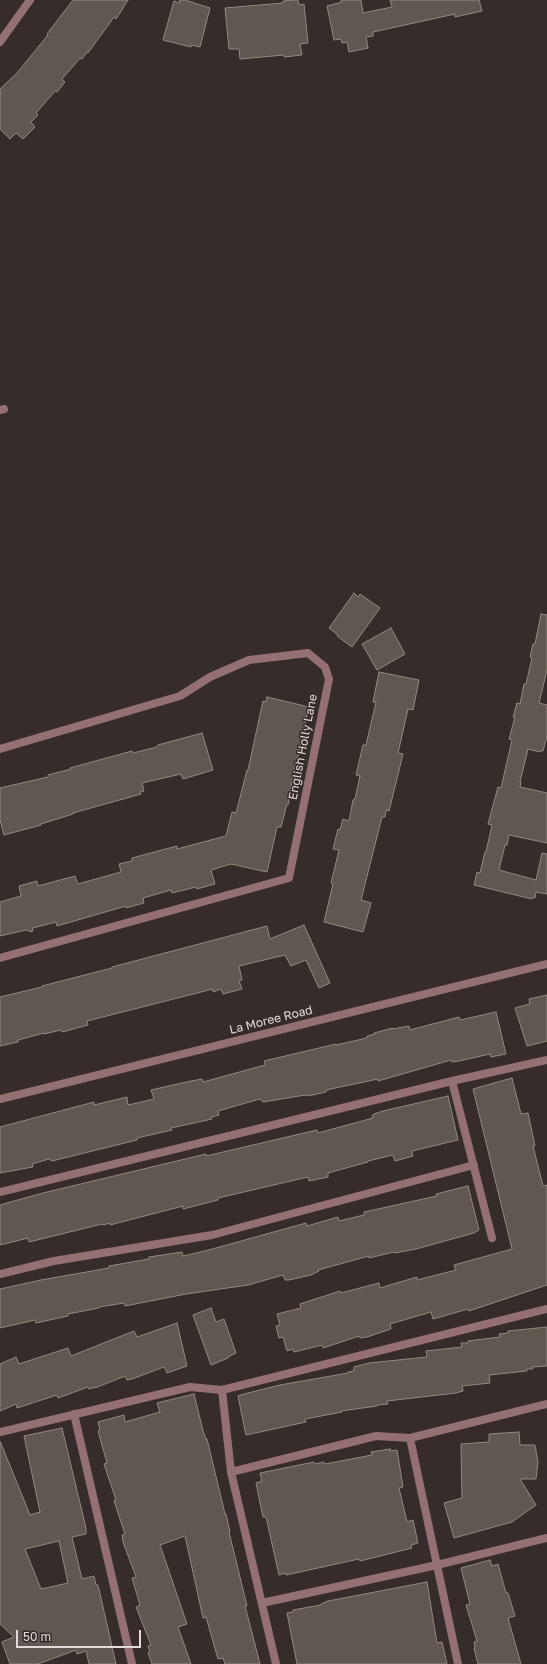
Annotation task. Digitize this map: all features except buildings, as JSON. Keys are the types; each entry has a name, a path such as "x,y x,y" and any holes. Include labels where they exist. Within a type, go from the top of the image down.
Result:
{"street":[{"path":"0,42 30,0"},
{"name":"English Holly Lane","path":"0,749 180,696 210,677 249,660 308,653 325,667 329,679 289,878 0,958"},
{"name":"La Moree Road","path":"0,1099 547,964"},
{"path":"0,1192 452,1081 547,1060"},
{"path":"452,1081 492,1238"},
{"path":"0,1274 54,1261 212,1234 474,1165"},
{"path":"0,1432 190,1387 222,1390 547,1309"},
{"path":"222,1390 231,1472 276,1664"},
{"path":"231,1472 376,1436 410,1438 547,1404"},
{"path":"74,1414 132,1664"},
{"path":"410,1438 458,1664"},
{"path":"262,1603 437,1565 547,1538"}]}
